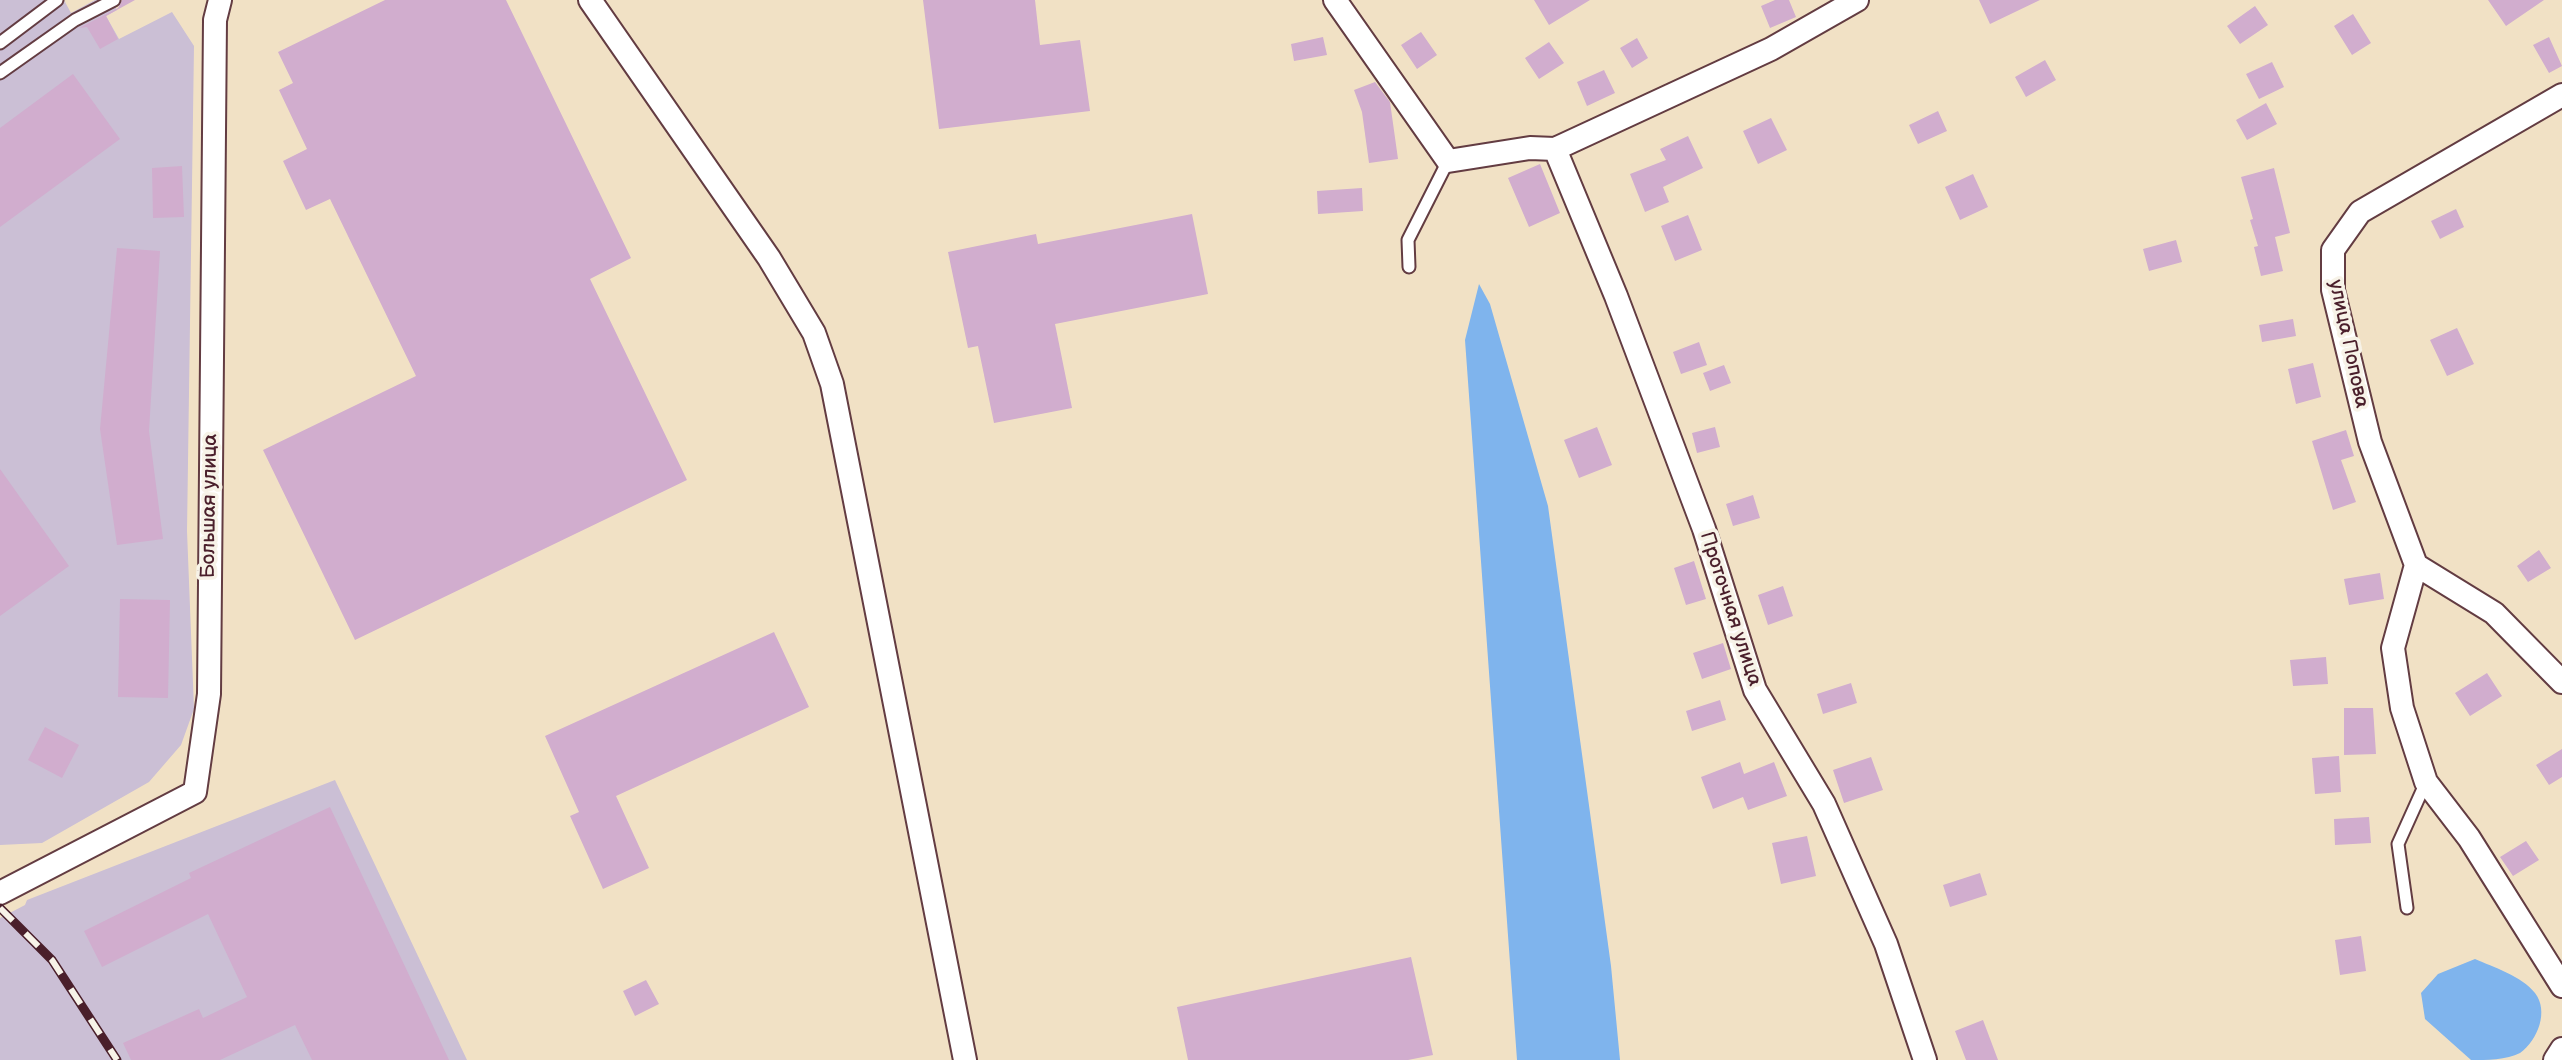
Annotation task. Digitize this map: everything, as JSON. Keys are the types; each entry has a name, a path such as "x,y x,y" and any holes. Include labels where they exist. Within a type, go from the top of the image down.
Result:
{"street":[{"name":"Большая улица","path":"0,893 195,792 209,694 215,20 220,0"},
{"path":"590,0 769,258 814,333 832,384 965,1060"},
{"path":"1335,0 1448,161 1530,148 1555,149 1771,49 1857,0"},
{"name":"улица Попова","path":"2416,565 2370,442 2333,290 2333,250 2360,212 2562,95"},
{"name":"Проточная улица","path":"1555,149 1616,296 1699,515 1755,690 1824,804 1886,944 1925,1060"},
{"path":"2562,682 2494,613 2416,565 2393,648 2402,708 2426,782 2469,838 2562,986"},
{"path":"2555,1060 2562,1049"}],"lane":[{"path":"0,43 57,0"},
{"path":"0,73 75,20 114,0"},
{"path":"1409,267 1408,240 1448,161"},
{"path":"2407,908 2398,844 2426,782"}],"shaded area":[{"path":"0,0 64,0 71,13 95,0 111,0 117,10 106,16 119,39 172,12 194,46 187,531 194,709 181,745 149,782 42,843 0,845"},
{"path":"335,780 467,1060 0,1060 0,918 25,905 27,900"}],"water":[{"path":"1479,284 1490,304 1548,506 1611,966 1620,1060 1517,1060 1465,340"},
{"path":"2475,959 2523,982 2539,1000 2540,1025 2532,1041 2520,1053 2490,1060 2471,1060 2425,1019 2421,993 2438,974"}],"building":[{"path":"122,0 135,0 106,16 118,39 100,49 87,27 79,28 118,8"},
{"path":"385,0 506,0 631,258 590,279 687,480 355,640 263,450 416,376 330,199 306,210 283,161 307,149 279,90 293,83 278,52"},
{"path":"923,0 1035,0 1040,45 1080,40 1090,111 939,129"},
{"path":"1534,0 1590,0 1549,25"},
{"path":"1775,0 1789,0 1796,17 1770,28 1761,6"},
{"path":"1979,0 2040,0 1990,24"},
{"path":"2488,0 2544,0 2506,26"},
{"path":"2255,6 2268,25 2240,44 2227,26"},
{"path":"2353,14 2371,43 2352,55 2334,26"},
{"path":"1421,32 1437,55 1417,69 1401,45"},
{"path":"1323,37 1327,55 1294,61 1291,44"},
{"path":"2549,37 2562,66 2549,73 2533,45"},
{"path":"1637,38 1648,58 1632,68 1620,48"},
{"path":"1549,42 1564,63 1539,79 1525,58"},
{"path":"2045,60 2056,80 2026,97 2015,77"},
{"path":"2272,62 2284,87 2259,99 2246,74"},
{"path":"1604,70 1615,93 1587,106 1577,82"},
{"path":"73,74 120,139 0,227 0,128"},
{"path":"1375,82 1390,102 1398,159 1369,163 1362,112 1354,90"},
{"path":"2266,103 2277,124 2247,140 2236,120"},
{"path":"1938,111 1947,131 1918,144 1909,125"},
{"path":"1771,118 1787,150 1758,164 1743,131"},
{"path":"1688,136 1703,168 1663,187 1669,202 1645,212 1630,174 1666,160 1660,149"},
{"path":"1540,164 1560,213 1529,227 1508,178"},
{"path":"182,166 184,217 153,218 152,168"},
{"path":"2274,168 2290,233 2275,237 2283,271 2261,276 2254,247 2258,246 2250,220 2253,219 2241,177"},
{"path":"1973,174 1988,207 1960,220 1945,187"},
{"path":"1362,188 1363,211 1318,214 1317,191"},
{"path":"2456,209 2464,227 2440,239 2431,221"},
{"path":"1192,214 1208,294 1055,324 1072,408 994,423 978,346 968,348 948,252 1036,234 1038,244"},
{"path":"1688,215 1702,250 1675,261 1661,226"},
{"path":"2176,240 2182,262 2149,271 2143,249"},
{"path":"117,248 160,251 149,431 163,539 117,545 100,429"},
{"path":"2293,319 2296,336 2262,342 2259,325"},
{"path":"2457,328 2474,364 2447,376 2430,340"},
{"path":"1699,342 1707,365 1681,374 1673,352"},
{"path":"2313,363 2321,397 2296,404 2288,369"},
{"path":"1724,365 1731,383 1710,391 1703,373"},
{"path":"1597,427 1612,465 1579,478 1564,440"},
{"path":"1715,427 1720,447 1697,453 1692,433"},
{"path":"2346,430 2354,456 2341,460 2356,502 2333,510 2312,441"},
{"path":"0,469 69,566 0,616"},
{"path":"1753,495 1760,518 1733,526 1726,504"},
{"path":"2539,550 2551,568 2528,582 2517,566"},
{"path":"1694,561 1706,599 1686,605 1674,568"},
{"path":"2380,573 2384,599 2349,605 2344,579"},
{"path":"1783,586 1793,616 1768,625 1758,595"},
{"path":"120,599 170,600 168,698 118,697"},
{"path":"774,632 809,707 616,796 649,868 603,889 570,816 579,812 545,736"},
{"path":"1723,643 1731,669 1702,679 1693,653"},
{"path":"2326,657 2328,684 2293,686 2290,660"},
{"path":"2487,673 2502,696 2470,716 2455,693"},
{"path":"1851,683 1857,703 1823,714 1817,694"},
{"path":"1720,700 1726,720 1692,731 1686,711"},
{"path":"2344,708 2373,708 2376,754 2344,755"},
{"path":"45,727 79,745 62,778 28,760"},
{"path":"2562,749 2562,777 2549,785 2536,765"},
{"path":"2339,756 2341,792 2315,794 2312,758"},
{"path":"1871,757 1883,790 1844,803 1833,770"},
{"path":"1740,762 1744,774 1774,762 1787,796 1748,810 1743,797 1713,809 1701,777"},
{"path":"330,807 449,1060 312,1060 295,1025 220,1060 131,1060 123,1043 199,1009 203,1018 247,997 208,914 102,967 84,931 191,878 189,873"},
{"path":"2369,817 2371,843 2335,845 2334,819"},
{"path":"1807,836 1816,876 1781,884 1772,843"},
{"path":"2526,841 2539,860 2513,876 2500,857"},
{"path":"1980,873 1987,895 1950,907 1943,885"},
{"path":"2361,936 2366,971 2340,975 2335,940"},
{"path":"1411,957 1433,1055 1408,1060 1188,1060 1177,1007"},
{"path":"646,980 659,1004 635,1016 623,991"},
{"path":"1983,1020 1998,1060 1966,1060 1955,1031"}],"railway":[{"path":"0,908 52,960 117,1060"}]}
